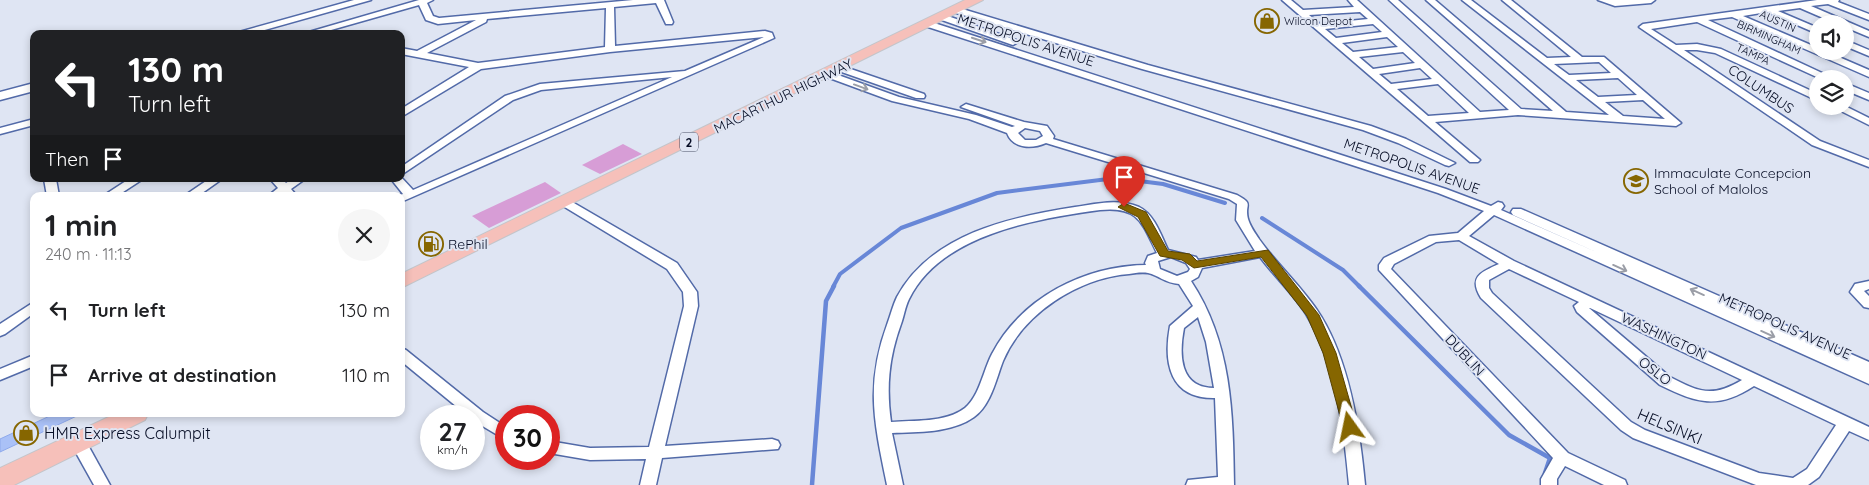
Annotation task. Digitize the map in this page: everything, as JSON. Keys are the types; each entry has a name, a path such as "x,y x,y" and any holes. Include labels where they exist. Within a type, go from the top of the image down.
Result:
{"highway":[{"name":"MACARTHUR HIGHWAY","path":"405,280 567,203 833,71 953,16"},
{"path":"0,480 130,417"}],"street":[{"path":"253,30 363,0"},
{"path":"321,30 426,1 429,18 433,20 487,17 660,0 669,22"},
{"path":"1287,1 1304,0"},
{"path":"1352,0 1476,114"},
{"path":"1393,0 1518,112"},
{"path":"1430,0 1563,115"},
{"path":"1466,0 1621,120"},
{"path":"1506,0 1578,58"},
{"path":"1602,0 1615,3 1651,0"},
{"path":"1698,19 1832,0 1869,17"},
{"path":"1287,1 1353,55 1474,160"},
{"path":"610,5 610,49"},
{"path":"1801,5 1869,34"},
{"path":"1302,13 1362,9"},
{"path":"1767,10 1809,27"},
{"name":"AUSTIN","path":"1732,14 1869,74"},
{"path":"953,16 1000,23 1145,67 1366,128 1402,141 1448,163"},
{"name":"METROPOLIS AVENUE","path":"953,16 1425,185 1496,208 1869,368"},
{"path":"419,54 487,17"},
{"name":"COLUMBUS","path":"1698,19 1644,25 1643,27 1816,143 1869,164"},
{"name":"BIRMINGHAM","path":"1698,19 1810,70"},
{"path":"1318,27 1374,20"},
{"path":"1335,41 1389,34"},
{"path":"405,52 478,66 610,49 770,35 769,38 406,197"},
{"name":"TAMPA","path":"1676,48 1697,46 1718,52 1809,94"},
{"path":"1854,47 1869,53"},
{"path":"1353,55 1405,49"},
{"path":"1428,120 1476,114 1518,112 1676,123 1648,97 1601,59 1578,58 1545,61"},
{"path":"1372,72 1422,65"},
{"path":"405,112 478,66"},
{"path":"405,169 508,98 526,91 540,87 694,71"},
{"path":"833,71 906,93 979,110 1023,125 1037,126 1046,130 1049,136 1046,140"},
{"path":"833,71 896,100 972,117 1012,131 1023,125"},
{"path":"1567,78 1621,75"},
{"path":"1390,87 1439,81"},
{"path":"0,96 30,88"},
{"path":"1854,90 1869,97"},
{"path":"896,100 906,93"},
{"path":"1595,100 1648,97"},
{"path":"1854,115 1869,122"},
{"path":"0,131 30,123"},
{"path":"1012,131 1014,138 1024,143 1035,144 1046,140 1240,200 1243,203 1241,214 1243,222 1264,253 1313,315 1330,353 1347,412 1357,485"},
{"path":"116,192 132,182"},
{"path":"196,192 211,182"},
{"path":"279,182 288,192 297,182"},
{"path":"567,203 672,266 690,292 691,306 648,485"},
{"path":"895,485 884,428 881,373 890,334 904,296 918,277 938,258 970,238 1007,225 1044,215 1112,206 1124,207 1142,214 1164,254"},
{"path":"1461,236 1496,208"},
{"name":"METROPOLIS AVENUE","path":"1496,208 1869,379"},
{"name":"WASHINGTON","path":"1461,236 1508,264 1869,434"},
{"name":"DUBLIN","path":"1461,236 1433,239 1389,261 1385,265 1385,270 1562,457 1619,485"},
{"path":"1194,265 1264,253"},
{"path":"1164,254 1186,257 1194,265 1194,273 1183,279 1165,278 1153,269 1151,263 1154,258 1164,254"},
{"name":"HELSINKI","path":"1508,264 1484,278 1480,284 1482,290 1619,420 1638,434 1757,479 1796,485 1813,473 1846,423"},
{"path":"884,428 955,421 971,412 980,399 999,352 1017,325 1044,302 1084,281 1118,271 1153,269"},
{"path":"1183,279 1200,308 1214,347 1222,393 1226,484 1194,485"},
{"path":"1869,285 1860,287 1857,292 1869,304"},
{"name":"OSLO","path":"1592,302 1581,306 1582,309 1665,381 1675,386 1694,394 1718,398 1729,395 1754,379"},
{"path":"1200,308 1177,326 1172,355 1180,374 1188,385 1199,392 1222,393"},
{"path":"0,331 30,309"},
{"path":"405,356 478,416 495,427"},
{"path":"0,375 30,362"},
{"path":"78,442 102,485"},
{"path":"560,449 590,454 619,455 655,451 772,446"},
{"path":"1549,485 1550,479 1562,457"}],"shaded area":[{"path":"623,144 642,154 600,174 582,165"},
{"path":"545,182 561,193 489,228 472,216"}],"building":[{"name":"HMR Express Calumpit","path":"48,417 75,417 0,452 0,439"}],"waterway":[{"path":"833,287 840,274 901,228 997,193 1116,178 1163,184 1225,203"},
{"path":"1262,218 1343,270 1359,286"},
{"path":"812,485 826,301 834,286"},
{"path":"1359,286 1509,435 1550,458 1545,473"}],"place":[{"name":"Wilcon Depot","path":"1267,21"},
{"name":"Immaculate Concepcion School of Malolos","path":"1636,181"},
{"name":"RePhil","path":"431,244"},
{"name":"HMR Express Calumpit","path":"26,433"}],"route":[{"path":"1124,207 1142,214 1164,254 1179,254 1191,260 1194,265 1264,253 1313,315 1330,353 1350,427"}]}
